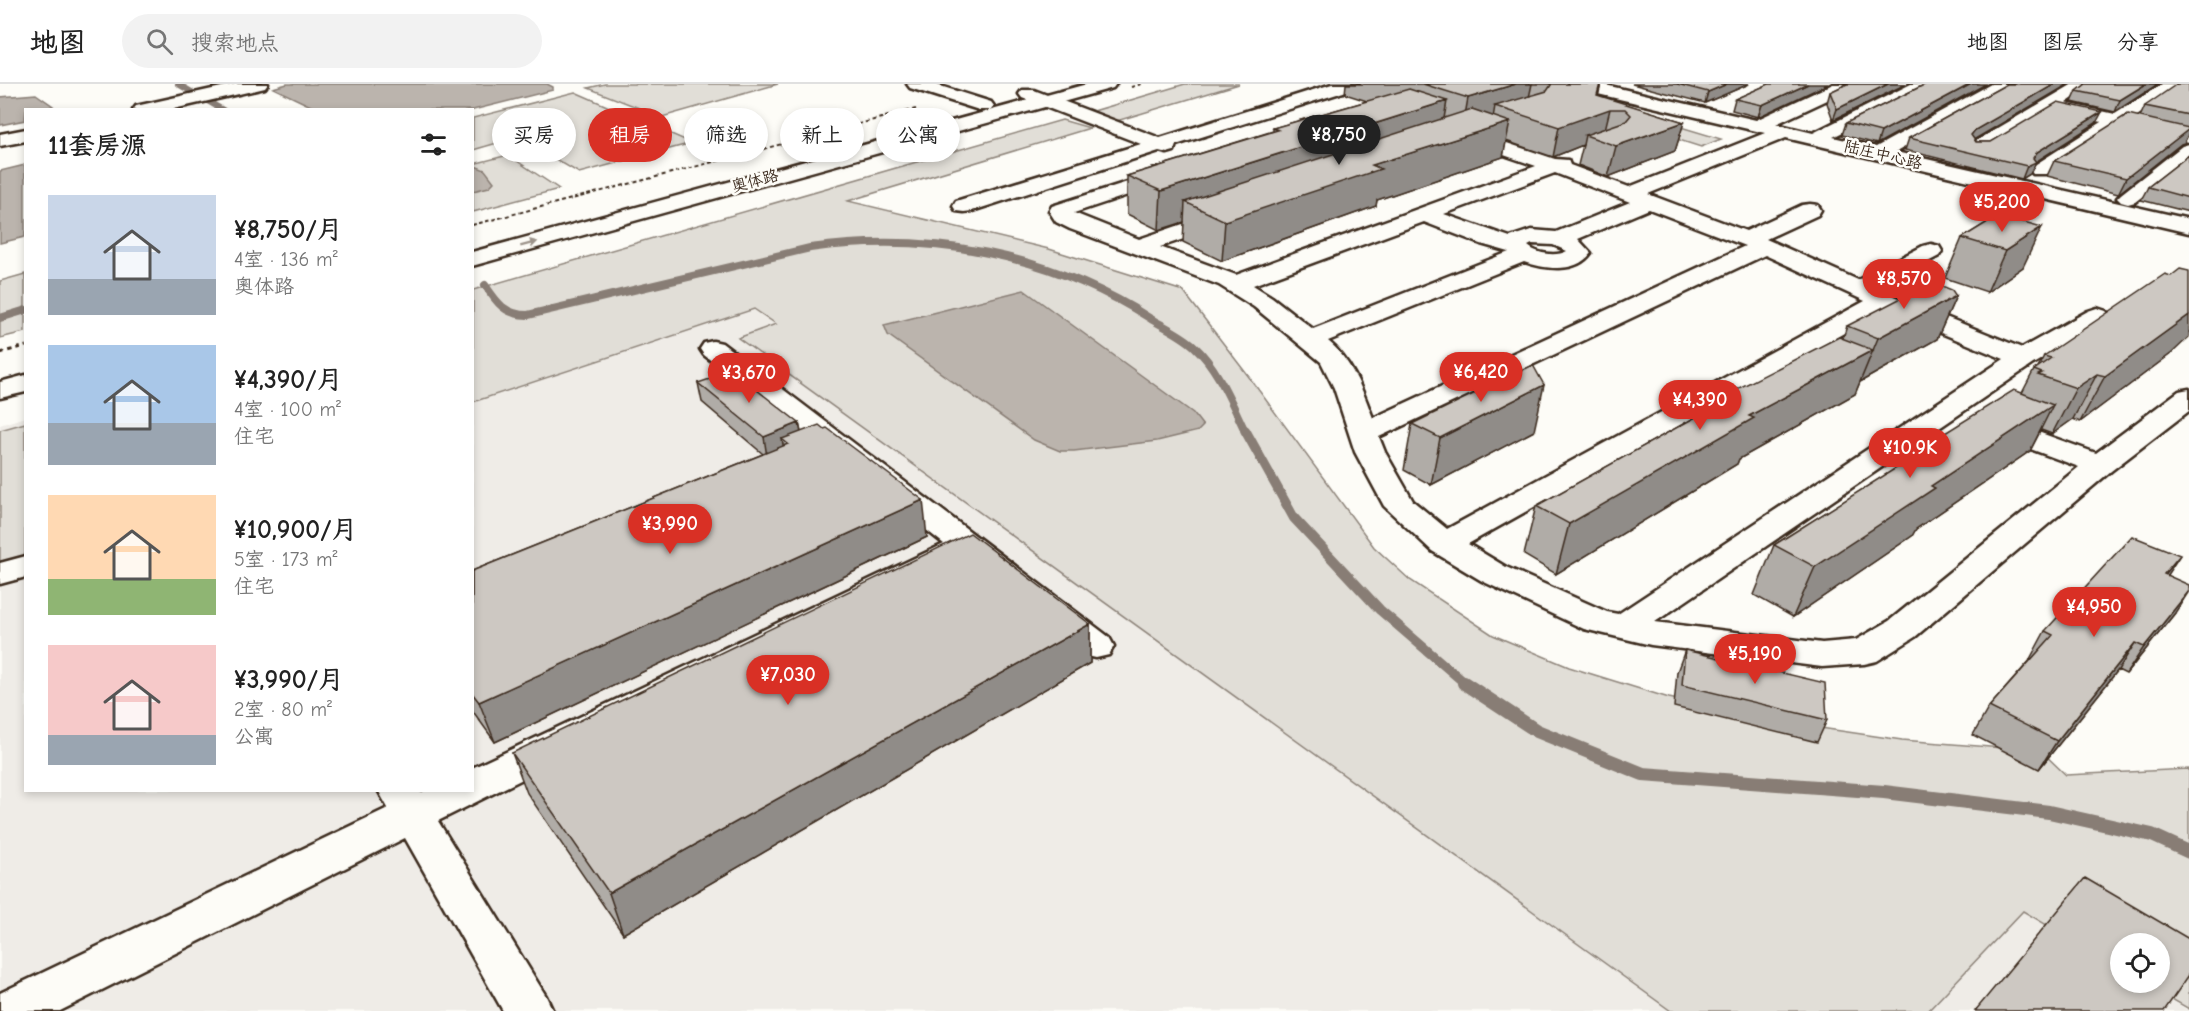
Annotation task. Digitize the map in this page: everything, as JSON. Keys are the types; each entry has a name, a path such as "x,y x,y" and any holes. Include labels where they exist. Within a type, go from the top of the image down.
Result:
{"street":[{"path":"916,84 985,106"},
{"name":"奥体路","path":"474,258 1037,97 1065,84"},
{"name":"奥体路","path":"474,242 985,106 1107,84"},
{"path":"964,206 1350,84"},
{"name":"陆庄中心路","path":"1578,84 1610,87 1652,101 2189,226"},
{"path":"1757,126 1847,84"},
{"path":"1815,139 1924,84"},
{"path":"1878,154 2004,84"},
{"path":"1978,148 2085,84"},
{"path":"2040,170 2174,84"},
{"path":"151,108 244,86"},
{"path":"1652,101 1683,88"},
{"path":"1037,97 1159,144 1192,160 1060,211 1064,217 1137,247 1201,269 1234,284 1263,302 1332,358 1348,388 1370,452 1400,506 1444,544 1494,574 1597,621 1651,633 1822,655 1864,652 1902,629 2100,465 2189,397"},
{"path":"1702,113 1731,100"},
{"path":"2050,105 2189,136"},
{"path":"1493,125 1453,135 1555,166 1756,242 1884,301 2024,358"},
{"path":"1424,214 1541,260 1570,260 1579,254 1574,245 1558,239 1640,197 1785,132"},
{"path":"0,140 24,135"},
{"path":"2128,198 2189,150"},
{"path":"1234,284 1583,155"},
{"path":"1137,247 1251,209"},
{"path":"1364,433 1756,242 1810,210"},
{"path":"1310,339 1520,250"},
{"path":"1858,289 1931,252"},
{"path":"1444,544 1884,301"},
{"path":"1623,627 2024,358 2097,316"},
{"path":"713,349 1096,646"},
{"path":"0,372 24,366"},
{"path":"0,390 24,384"},
{"path":"1949,408 2100,465"},
{"path":"474,590 835,442"},
{"path":"474,785 966,546"},
{"path":"0,574 24,567"},
{"path":"12,1011 406,803 455,792"},
{"path":"406,803 529,1011"}],"path":[{"path":"474,224 958,98"},
{"path":"0,353 24,347"}],"shaded area":[{"path":"287,84 547,84 553,87 553,90 474,110 315,108 273,88"},
{"path":"605,84 778,84 694,108 684,108 684,111 672,114 672,108 639,108 588,88"},
{"path":"1185,84 1239,84 1110,123 1087,113"},
{"path":"575,92 612,108 588,108 588,162 620,162 579,173 560,162 576,162 576,108 512,108"},
{"path":"36,94 53,106 24,108 24,120 0,125 0,97"},
{"path":"492,113 492,145 474,150 474,118"},
{"path":"1062,120 1090,128 848,201 1049,249 1183,291 1374,547 1410,580 1493,635 1569,667 1669,698 1773,721 1902,740 2041,751 2066,775 2189,769 2189,1009 2161,993 2170,993 2170,933 2110,933 2110,962 2023,911 1928,1011 1671,1011 738,338 776,324 754,309 474,402 474,290 916,162 960,162 960,149"},
{"path":"1674,125 1721,139 1701,147 1654,132"},
{"path":"672,134 684,140 684,145 672,148"},
{"path":"492,159 492,162 518,162 559,189 474,212 474,164"},
{"path":"24,165 24,237 0,243 0,171"},
{"path":"474,166 485,170 494,182 489,187 474,191"},
{"path":"24,274 24,332 0,338 0,281"},
{"path":"1024,290 1193,413 1203,426 1198,431 1157,441 1060,451 1034,440 888,335 884,325"},
{"path":"754,309 776,324 739,338 1671,1011 0,1011 0,425 24,417 24,792 474,792 474,402"},
{"path":"24,423 24,562 0,569 0,430"},
{"path":"2023,911 2110,962 2110,993 2160,993 2189,1011 1928,1011"}],"building":[{"path":"1423,84 1516,84 1468,98"},
{"path":"1550,84 1600,84 1597,95 1684,122 1616,146 1585,135 1626,121 1631,115 1625,109 1610,109 1559,127 1495,106 1547,91"},
{"path":"1677,84 1727,84 1708,92"},
{"path":"1769,84 1808,84 1762,105 1735,99"},
{"path":"1847,84 1888,84 1837,109 1830,92"},
{"path":"1926,84 1971,84 1881,132 1846,123"},
{"path":"2007,84 2055,84 1975,130 1971,135 1976,142 1991,142 2058,102 2102,112 2037,152 2033,158 2036,162 2027,166 1909,138"},
{"path":"2086,84 2146,84 2120,100 2077,91"},
{"path":"2177,84 2189,84 2189,115 2145,106"},
{"path":"1409,89 1447,101 1161,191 1127,176 1278,130 1273,128"},
{"path":"1472,109 1510,122 1372,165 1381,169 1225,221 1185,202"},
{"path":"2128,114 2189,129 2126,178 2054,161"},
{"path":"2189,155 2189,198 2148,187"},
{"path":"1999,215 2042,227 2005,251 1962,238"},
{"path":"2180,269 2189,271 2189,315 2105,376 2097,374 2076,388 2038,375 2042,373 2034,370 2051,358 2044,356 2165,274 2171,276"},
{"path":"1932,282 1952,290 1956,296 1878,338 1847,326"},
{"path":"1839,337 1873,350 1749,416 1754,418 1569,524 1536,506 1739,393 1733,391"},
{"path":"1533,365 1544,385 1440,438 1412,424"},
{"path":"733,371 799,423 764,437 698,383"},
{"path":"2014,390 2053,405 1931,486 1935,488 1815,567 1774,545 1912,458 1908,456"},
{"path":"819,425 824,429 827,428 923,500 479,702 474,696 474,570 788,444 782,439"},
{"path":"970,533 1090,624 609,893 512,753"},
{"path":"2132,536 2180,555 2164,574 2189,585 2189,591 2144,647 2135,643 2057,741 1989,707 2053,635 2045,631"},
{"path":"1685,650 1825,683 1827,720 1682,685"},
{"path":"2085,878 2189,939 2189,975 2164,1011 1975,1011"}],"waterway":[{"path":"178,84 220,108"},
{"path":"485,285 502,307 513,313 528,315 810,248 899,243 943,246 987,253 1029,263 1071,278 1112,296 1184,338 1210,364 1245,431"},
{"path":"0,318 24,311"},
{"path":"1245,430 1294,518 1380,610 1466,684"},
{"path":"1464,683 1537,731 1643,774 1884,792 2049,812 2152,835 2189,852"}]}
